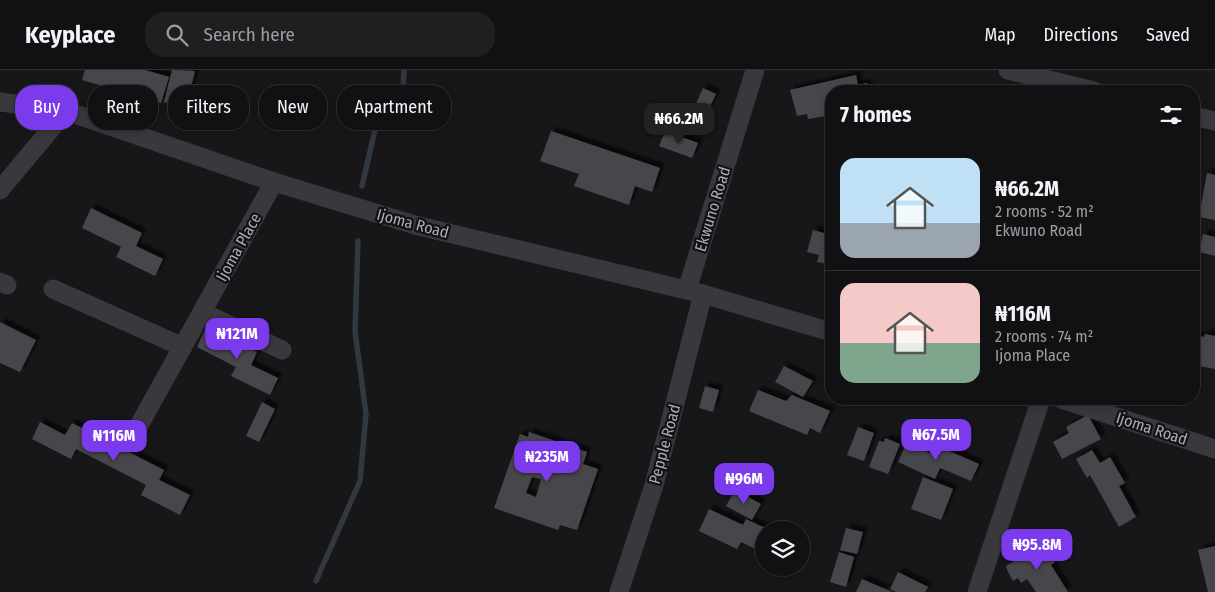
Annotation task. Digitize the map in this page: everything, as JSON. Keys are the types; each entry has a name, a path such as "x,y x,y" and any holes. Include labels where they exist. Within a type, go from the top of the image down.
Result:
{"street":[{"name":"Ekwuno Road","path":"695,292 755,70"},
{"path":"1008,70 1069,85"},
{"name":"Ijoma Road","path":"0,102 15,104"},
{"name":"Ijoma Road","path":"78,115 274,182 415,225 695,292 825,330"},
{"path":"1200,117 1215,121"},
{"path":"0,190 50,130"},
{"name":"Ijoma Place","path":"132,438 274,182"},
{"path":"53,288 183,347"},
{"name":"Pepple Road","path":"619,592 654,485 695,292"},
{"path":"202,312 282,350"},
{"path":"977,592 1039,405"},
{"name":"Ijoma Road","path":"1079,405 1215,449"}],"building":[{"path":"85,70 145,70 169,77 161,103 158,102 158,85 99,85 82,80"},
{"path":"172,70 195,71 192,85 168,85"},
{"path":"856,75 858,85 825,85 825,116 808,119 807,114 797,116 790,90"},
{"path":"168,86 168,103 164,102"},
{"path":"703,88 716,94 706,114 694,108"},
{"path":"551,131 660,168 652,192 635,186 629,205 574,186 579,174 540,161"},
{"path":"665,131 698,143 692,158 659,146"},
{"path":"1207,173 1215,175 1215,220 1200,217"},
{"path":"91,208 142,233 136,246 163,259 155,276 116,257 121,247 82,228"},
{"path":"813,230 825,233 825,264 817,262 819,255 807,252"},
{"path":"1203,234 1215,237 1215,256 1200,252"},
{"path":"0,322 36,340 20,372 0,363"},
{"path":"206,327 257,352 251,365 278,378 270,395 231,376 236,367 197,347"},
{"path":"1205,334 1215,336 1215,369 1200,366 1200,336 1204,337"},
{"path":"784,366 813,381 803,397 775,382"},
{"path":"705,386 719,390 713,412 699,408"},
{"path":"758,390 786,401 792,395 830,411 820,433 810,428 807,435 749,411"},
{"path":"262,402 275,409 259,442 246,436"},
{"path":"1088,415 1101,439 1062,459 1053,442 1069,433 1066,427"},
{"path":"40,422 65,435 72,423 164,470 159,480 190,495 180,515 141,495 146,485 76,449 71,459 32,439"},
{"path":"858,427 874,433 864,461 847,455"},
{"path":"529,432 587,452 583,464 598,469 577,530 560,525 558,530 494,508 520,434 528,437","holes":["532,477 541,479 536,497 526,493"]},
{"path":"885,438 900,444 888,474 869,467 879,441 884,442"},
{"path":"908,440 918,445 920,440 929,445 926,451 938,457 942,448 979,464 971,481 940,468 935,479 898,462"},
{"path":"1092,450 1100,463 1110,457 1125,483 1119,486 1136,517 1119,527 1090,475 1087,478 1076,459"},
{"path":"923,477 953,489 941,520 911,509"},
{"path":"735,490 761,504 752,520 726,506"},
{"path":"709,509 743,525 746,519 755,523 755,549 741,542 737,549 699,531"},
{"path":"846,528 863,532 857,554 840,550"},
{"path":"1044,544 1055,562 1051,565 1068,592 1036,592 1027,579 1021,583 1018,578 1013,581 1008,572 1006,566"},
{"path":"1215,546 1215,592 1208,592 1198,550"},
{"path":"839,552 854,557 846,587 830,582"},
{"path":"898,572 928,587 925,592 896,592 890,589"},
{"path":"862,579 892,592 856,592"}],"waterway":[{"path":"362,186 375,130 403,91 404,70"},
{"path":"316,581 360,481 366,414 355,331 358,241"}]}
